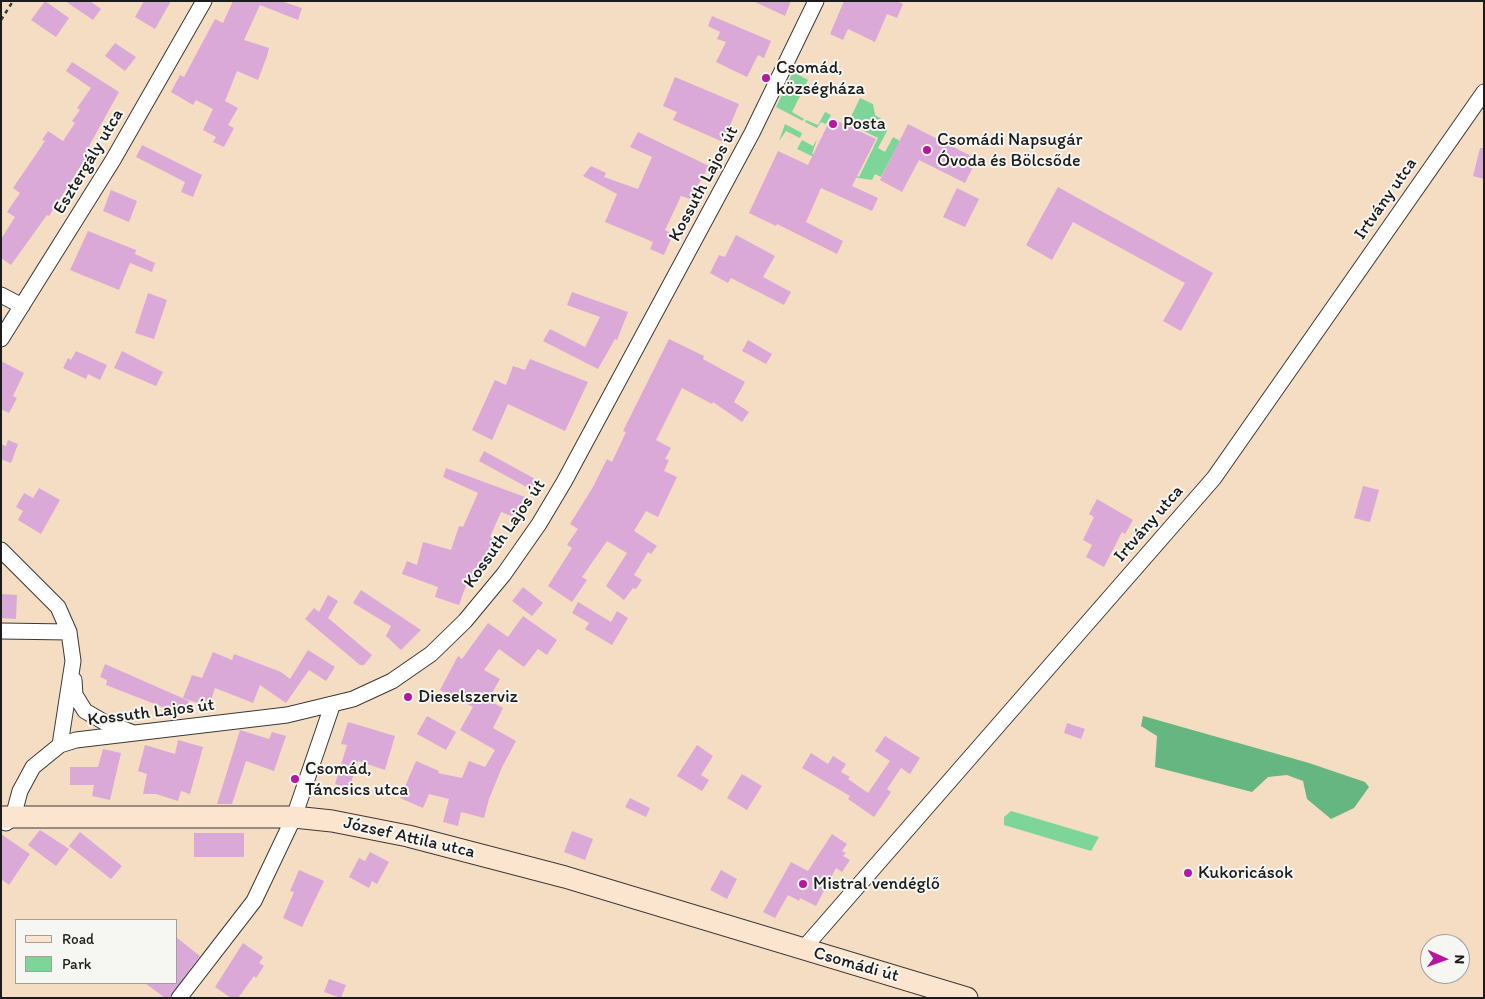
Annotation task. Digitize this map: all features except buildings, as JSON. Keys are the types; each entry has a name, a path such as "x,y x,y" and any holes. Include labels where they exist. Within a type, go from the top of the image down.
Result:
{"main road":[{"name":"József Attila utca","path":"5,820 294,817 332,821 426,840 565,877 803,949"},
{"name":"Csomádi út","path":"803,949 967,998"}],"street":[{"name":"Esztergály utca","path":"1,339 113,160 204,1"},
{"name":"Kossuth Lajos út","path":"60,744 287,715 332,706 353,699 392,681 431,654 465,621 539,524 676,278 752,133 816,1"},
{"name":"Irtvány utca","path":"803,949 1214,478 1484,92"},
{"path":"1,295 22,306"},
{"path":"1,550 58,608 69,632 74,661 75,695 85,711 104,722 135,733"},
{"path":"1,631 69,632"},
{"path":"5,820 33,767 60,744 74,661"},
{"path":"179,998 254,901 294,817 332,706"}],"path":[{"path":"1,20 13,1"}],"green space":[{"path":"793,72 808,80 792,112 804,119 803,121 776,107"},
{"path":"860,98 873,104 875,115 885,121 887,131 878,148 885,152 893,137 900,141 881,177 875,174 872,180 858,178 797,149 802,140 813,146 817,139 812,154 859,177 878,138 858,128 848,148 842,144 851,125 848,123"},
{"path":"825,112 831,115 826,124 821,122 817,128 805,122 806,120 818,125"},
{"path":"785,124 802,133 800,138 786,131 779,141"},
{"path":"1143,716 1309,763 1365,782 1369,787 1354,808 1331,819 1307,799 1303,781 1287,775 1268,777 1252,792 1155,767 1157,736 1141,726"},
{"path":"1011,811 1099,837 1091,851 1004,825 1004,817"}],"place":[{"name":"Csomád, községháza","path":"766,78"},
{"name":"Posta","path":"833,124"},
{"name":"Csomádi Napsugár Óvoda és Bölcsőde","path":"927,150"},
{"name":"Dieselszerviz","path":"408,697"},
{"name":"Csomád, Táncsics utca","path":"295,779"},
{"name":"Kukoricások","path":"1188,873"},
{"name":"Mistral vendéglő","path":"803,884"}]}
